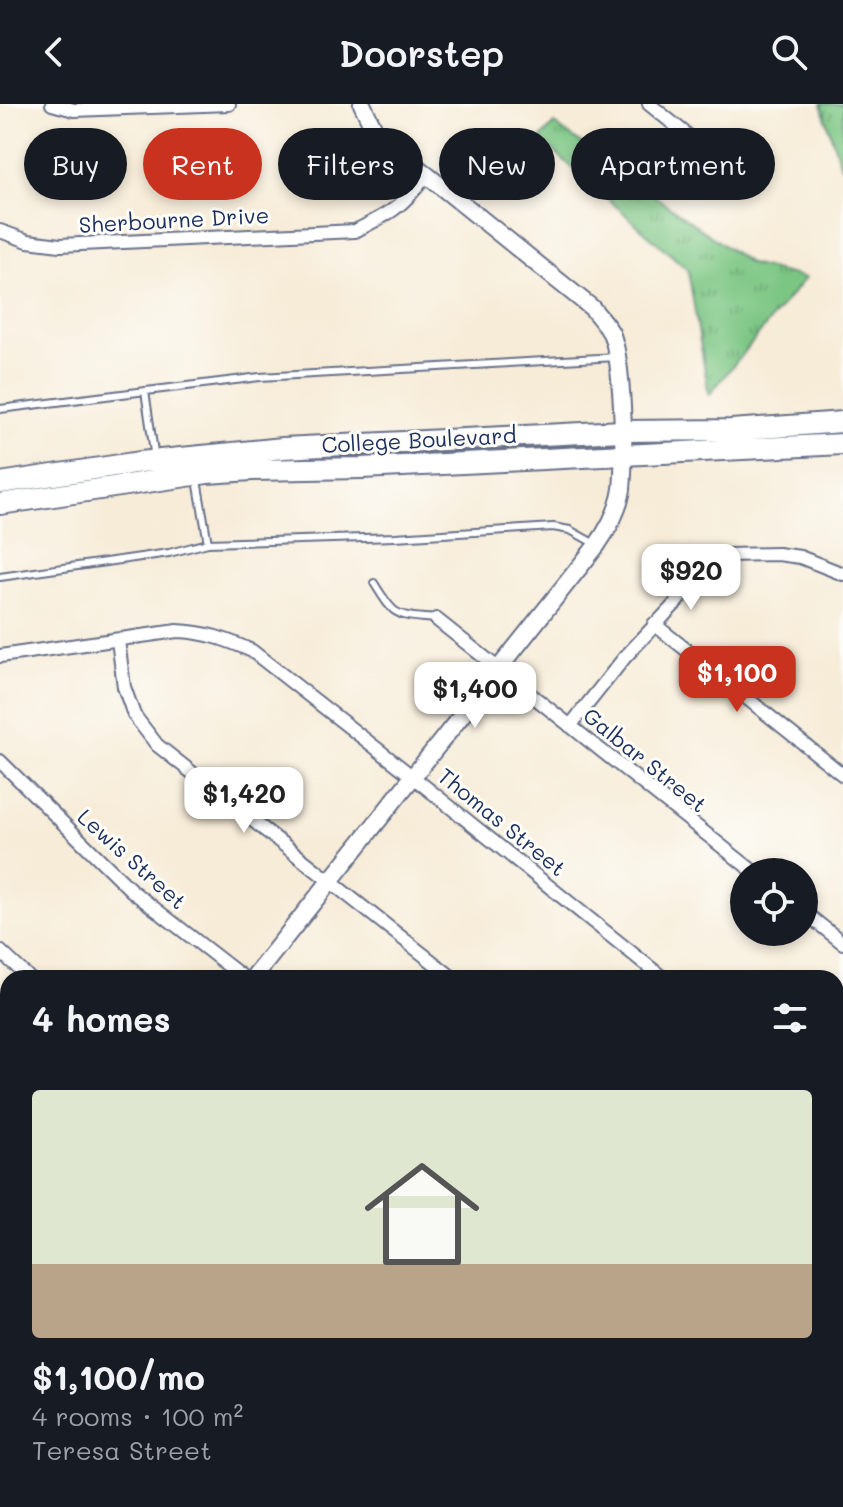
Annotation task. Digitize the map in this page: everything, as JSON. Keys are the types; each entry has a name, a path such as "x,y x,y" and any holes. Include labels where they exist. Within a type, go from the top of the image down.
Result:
{"main road":[{"name":"College Boulevard","path":"0,483 193,466 283,448 622,431 731,430 843,422"},
{"name":"College Boulevard","path":"193,466 252,470 362,468 843,444"},
{"name":"College Boulevard","path":"0,504 157,470"}],"street":[{"path":"52,104 74,110 229,104"},
{"path":"259,970 597,545 614,520 622,490 617,357 610,333 592,308 426,175 374,129 362,104"},
{"path":"649,104 679,128"},
{"name":"Sherbourne Drive","path":"0,231 28,241 60,245 355,231 391,213 411,195 426,175"},
{"path":"570,726 706,564 726,555 778,554 800,557 843,574"},
{"name":"Galbar Street","path":"436,619 736,858"},
{"path":"654,624 843,775"},
{"name":"Thomas Street","path":"0,656 177,631 201,632 225,638 252,651 653,970"},
{"path":"118,640 124,687 134,715 157,745 443,970"},
{"name":"Lewis Street","path":"0,761 132,891 234,970"},
{"path":"818,923 843,943"},
{"path":"0,951 20,970"}],"lane":[{"path":"0,409 260,377 617,357"},
{"path":"145,391 157,470"},
{"path":"193,466 208,543"},
{"path":"0,577 169,553 208,543 395,537 553,527 570,530 597,545"},
{"path":"374,583 390,609 401,617 436,619"}],"green space":[{"path":"821,104 843,104 843,168 841,166"},
{"path":"554,124 571,136 571,166 555,152 555,128 550,128"},
{"path":"609,200 660,200 750,264 805,278 709,395 688,270"}]}
